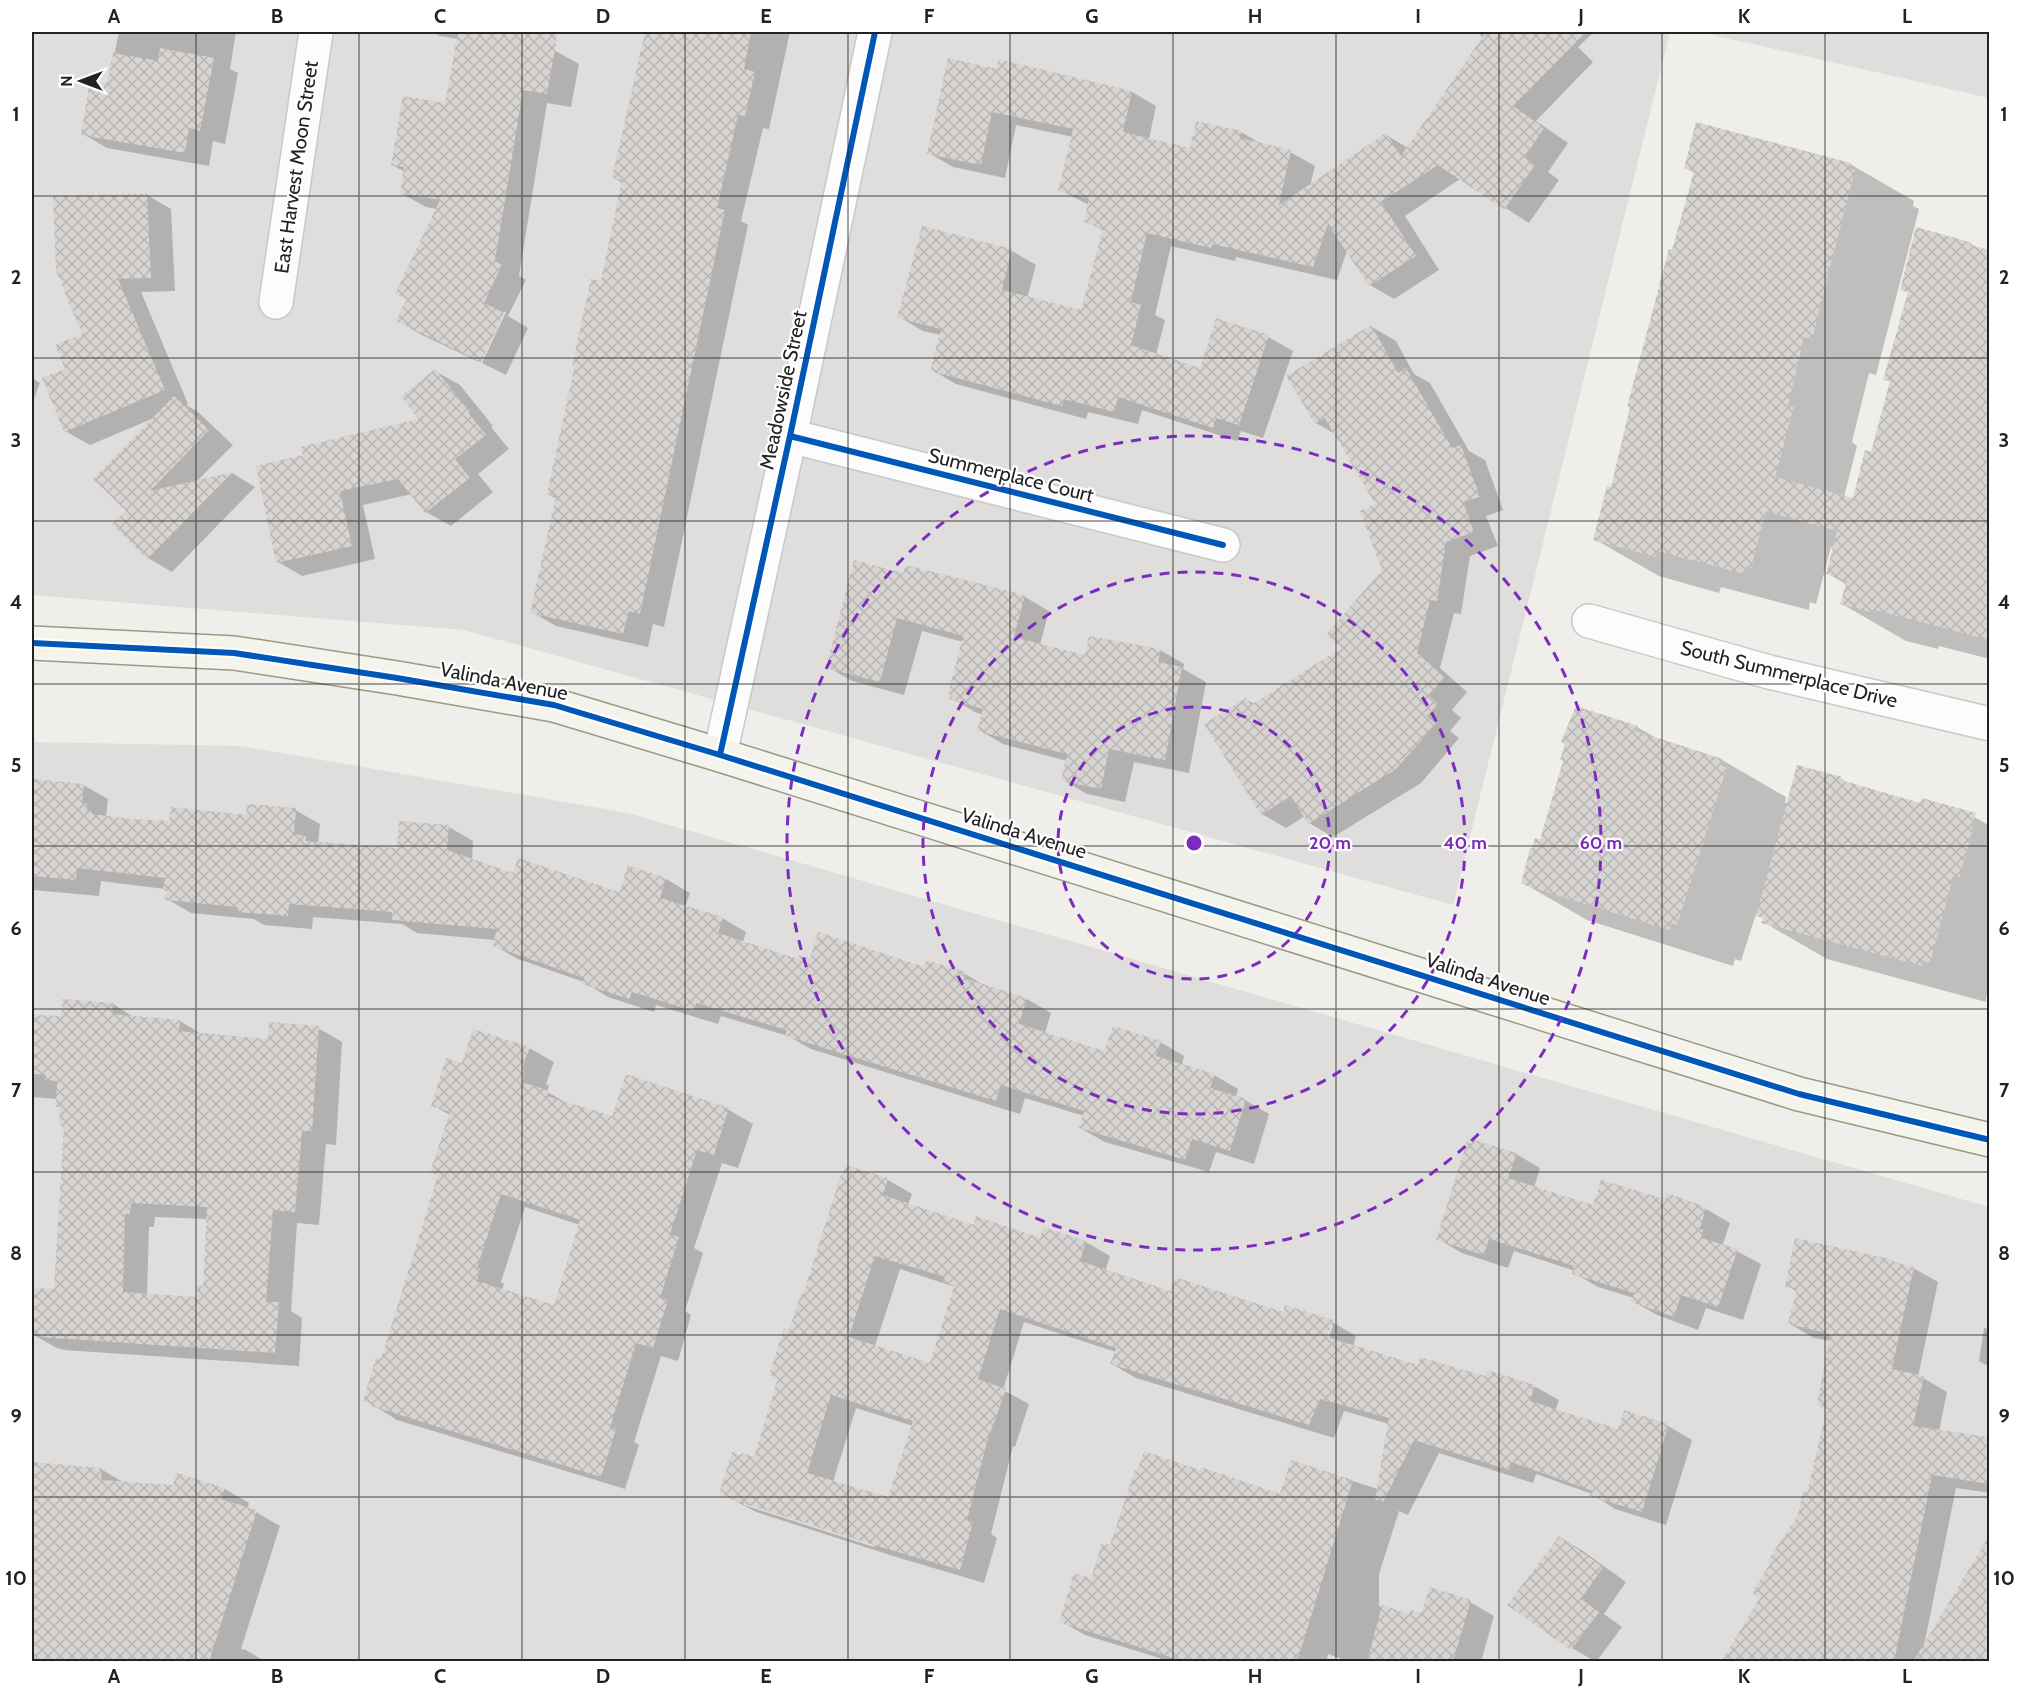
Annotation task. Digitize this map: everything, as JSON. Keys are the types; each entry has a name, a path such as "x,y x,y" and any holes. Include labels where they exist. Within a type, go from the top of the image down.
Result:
{"main road":[{"name":"Valinda Avenue","path":"32,643 234,653 554,705 1799,1094 1989,1140"}],"street":[{"name":"East Harvest Moon Street","path":"276,302 316,32"},
{"name":"Meadowside Street","path":"720,755 875,32"},
{"name":"Summerplace Court","path":"790,436 1223,545"},
{"name":"South Summerplace Drive","path":"1589,621 1769,672 1989,724"}],"shaded area":[{"path":"32,32 1670,32 1453,905 464,630 32,595"},
{"path":"1700,32 1989,32 1989,98"},
{"path":"32,742 241,746 628,813 1989,1207 1989,1661 32,1662"}],"building":[{"path":"458,32 558,32 547,94 523,90 495,261 502,265 484,303 504,313 481,362 396,321 407,299 395,294 440,200 400,194 404,167 391,165 403,96 445,103"},
{"path":"645,32 751,32 744,69 755,72 745,116 738,115 717,208 725,210 640,614 629,611 623,634 530,613 556,496 547,494 575,364 572,366 591,279 601,281 622,180 612,178"},
{"path":"1486,32 1586,32 1513,106 1544,128 1525,157 1535,165 1504,210 1438,165 1381,202 1416,256 1369,286 1328,224 1313,267 1212,244 1211,248 1147,233 1131,302 1141,305 1131,345 1200,368 1216,318 1269,335 1239,425 1216,418 1213,428 1118,397 1114,412 1064,399 1062,406 930,371 941,329 897,318 922,226 1012,249 1002,290 1081,310 1103,229 1084,222 1089,199 1058,191 1073,129 992,112 981,165 927,154 948,58 997,69 998,59 1132,91 1123,132 1190,148 1196,121 1241,131 1240,138 1291,150 1279,205 1386,133 1401,156"},
{"path":"160,48 214,58 200,131 189,128 185,153 81,135 90,80 107,83 113,53 158,61"},
{"path":"1696,122 1851,163 1849,169 1855,170 1812,339 1804,337 1788,406 1794,407 1775,477 1853,498 1865,450 1871,452 1890,381 1883,380 1908,292 1900,290 1916,227 1970,242 1970,245 1989,250 1989,640 1875,610 1874,613 1840,604 1847,580 1826,574 1837,531 1766,511 1751,568 1746,566 1745,574 1657,551 1655,557 1593,540 1607,486 1611,487 1630,407 1627,407 1669,249 1672,250 1694,171 1684,168"},
{"path":"147,194 151,278 118,279 165,390 64,432 42,378 65,369 55,345 82,334 56,271 53,196"},
{"path":"1371,325 1398,373 1406,368 1452,448 1461,445 1480,497 1463,502 1474,532 1446,542 1437,601 1430,600 1417,653 1444,677 1429,695 1438,704 1427,716 1436,724 1396,769 1308,824 1291,796 1261,815 1204,724 1246,698 1251,705 1341,648 1326,635 1382,570 1360,511 1375,504 1325,418 1315,424 1286,376"},
{"path":"435,369 486,435 455,459 470,478 425,513 398,479 340,491 352,546 276,563 256,466 303,455 300,447 419,419 401,397"},
{"path":"174,396 209,430 150,491 233,472 147,559 112,524 126,511 93,479"},
{"path":"854,560 903,573 906,565 1025,595 1014,637 1085,655 1089,636 1161,649 1158,662 1182,667 1165,760 1109,749 1101,789 1061,781 1067,754 977,731 983,709 949,699 948,694 963,636 897,618 880,682 826,668"},
{"path":"1576,706 1638,726 1636,731 1723,759 1721,766 1727,767 1677,925 1671,923 1669,930 1521,884 1530,848 1535,838 1540,840 1563,761 1560,760 1565,744 1561,742"},
{"path":"1797,765 1842,777 1841,780 1920,803 1922,798 1976,813 1959,878 1953,877 1930,963 1922,961 1922,966 1761,923 1763,918 1756,916"},
{"path":"33,779 84,784 82,803 87,803 87,810 92,811 92,814 131,819 169,821 171,807 246,815 247,804 296,808 294,834 306,836 306,841 397,848 399,821 449,825 447,850 513,873 518,858 619,892 628,865 666,878 660,898 723,917 718,933 798,959 799,955 810,958 818,932 924,967 926,960 966,972 964,978 1027,998 1019,1024 1104,1051 1113,1026 1161,1041 1156,1056 1215,1074 1210,1088 1246,1099 1230,1151 1192,1139 1185,1160 1079,1128 1084,1111 1001,1085 996,1101 785,1036 787,1030 696,1003 694,1011 632,992 629,999 582,984 584,978 492,946 497,929 392,920 392,912 289,904 288,916 238,912 238,907 165,900 166,891 163,890 165,878 77,868 76,880 32,876"},
{"path":"63,999 113,1003 112,1014 180,1020 179,1031 268,1039 269,1022 319,1026 312,1131 302,1131 295,1212 273,1210 266,1302 279,1302 275,1353 39,1337 39,1334 32,1334 32,1288 54,1289 64,1126 59,1126 60,1107 56,1107 57,1081 45,1080 46,1075 32,1074 32,1015 61,1016","holes":["131,1203 207,1207 203,1286 197,1286 197,1297 123,1292 125,1214 130,1214"]},
{"path":"473,1029 530,1047 522,1069 525,1071 522,1082 549,1091 547,1096 612,1116 626,1074 729,1108 714,1155 697,1150 670,1234 679,1237 660,1298 668,1300 653,1348 636,1343 610,1428 616,1429 601,1477 371,1406 372,1404 363,1401 376,1358 381,1359 438,1175 430,1172 450,1112 431,1106 446,1058 462,1063","holes":["501,1194 580,1220 554,1305 477,1281 480,1269 477,1268"]},
{"path":"1468,1138 1517,1153 1508,1178 1593,1205 1601,1180 1665,1199 1667,1193 1706,1207 1700,1229 1703,1230 1701,1238 1738,1249 1718,1307 1681,1295 1674,1317 1631,1302 1634,1293 1572,1274 1574,1266 1489,1239 1484,1255 1436,1240"},
{"path":"846,1165 888,1178 883,1195 974,1225 976,1216 1040,1238 1043,1227 1086,1241 1080,1261 1171,1291 1175,1277 1283,1312 1285,1305 1333,1320 1327,1337 1418,1365 1420,1357 1485,1376 1487,1370 1535,1385 1530,1401 1618,1429 1624,1410 1669,1424 1642,1512 1589,1496 1593,1491 1511,1462 1509,1470 1414,1440 1383,1502 1375,1499 1389,1418 1320,1399 1309,1425 1110,1364 1116,1348 1000,1309 978,1379 1006,1389 989,1434 967,1520 973,1522 960,1570 730,1499 731,1497 719,1494 732,1452 754,1457 778,1378 769,1375 784,1328 789,1330 801,1294 803,1294 841,1175","holes":["875,1256 945,1277 943,1282 954,1286 930,1363 849,1337","831,1395 913,1421 888,1497 807,1473"]},
{"path":"1795,1238 1894,1260 1894,1262 1914,1267 1892,1369 1924,1376 1913,1426 1989,1437 1989,1484 1932,1475 1894,1662 1721,1662 1760,1598 1752,1593 1770,1564 1767,1562 1798,1515 1803,1492 1807,1493 1827,1408 1817,1405 1830,1334 1788,1324 1797,1289 1785,1287"},
{"path":"1144,1451 1200,1470 1201,1467 1280,1494 1291,1460 1353,1480 1297,1662 1186,1662 1059,1622 1074,1573 1091,1578 1102,1543 1110,1545 1135,1470 1137,1471"},
{"path":"32,1462 102,1468 101,1480 173,1485 177,1473 225,1488 221,1499 257,1510 209,1662 32,1662"},
{"path":"1559,1536 1603,1567 1581,1599 1599,1612 1571,1650 1507,1605"},
{"path":"1989,1536 1989,1662 1913,1662"},
{"path":"1430,1587 1471,1600 1453,1662 1367,1662 1382,1605 1409,1614 1411,1610 1421,1613"}],"cycle path":[{"path":"720,755 875,32"},
{"path":"790,436 1223,545"},
{"path":"32,643 234,653 554,705 1799,1094 1990,1140"}]}
